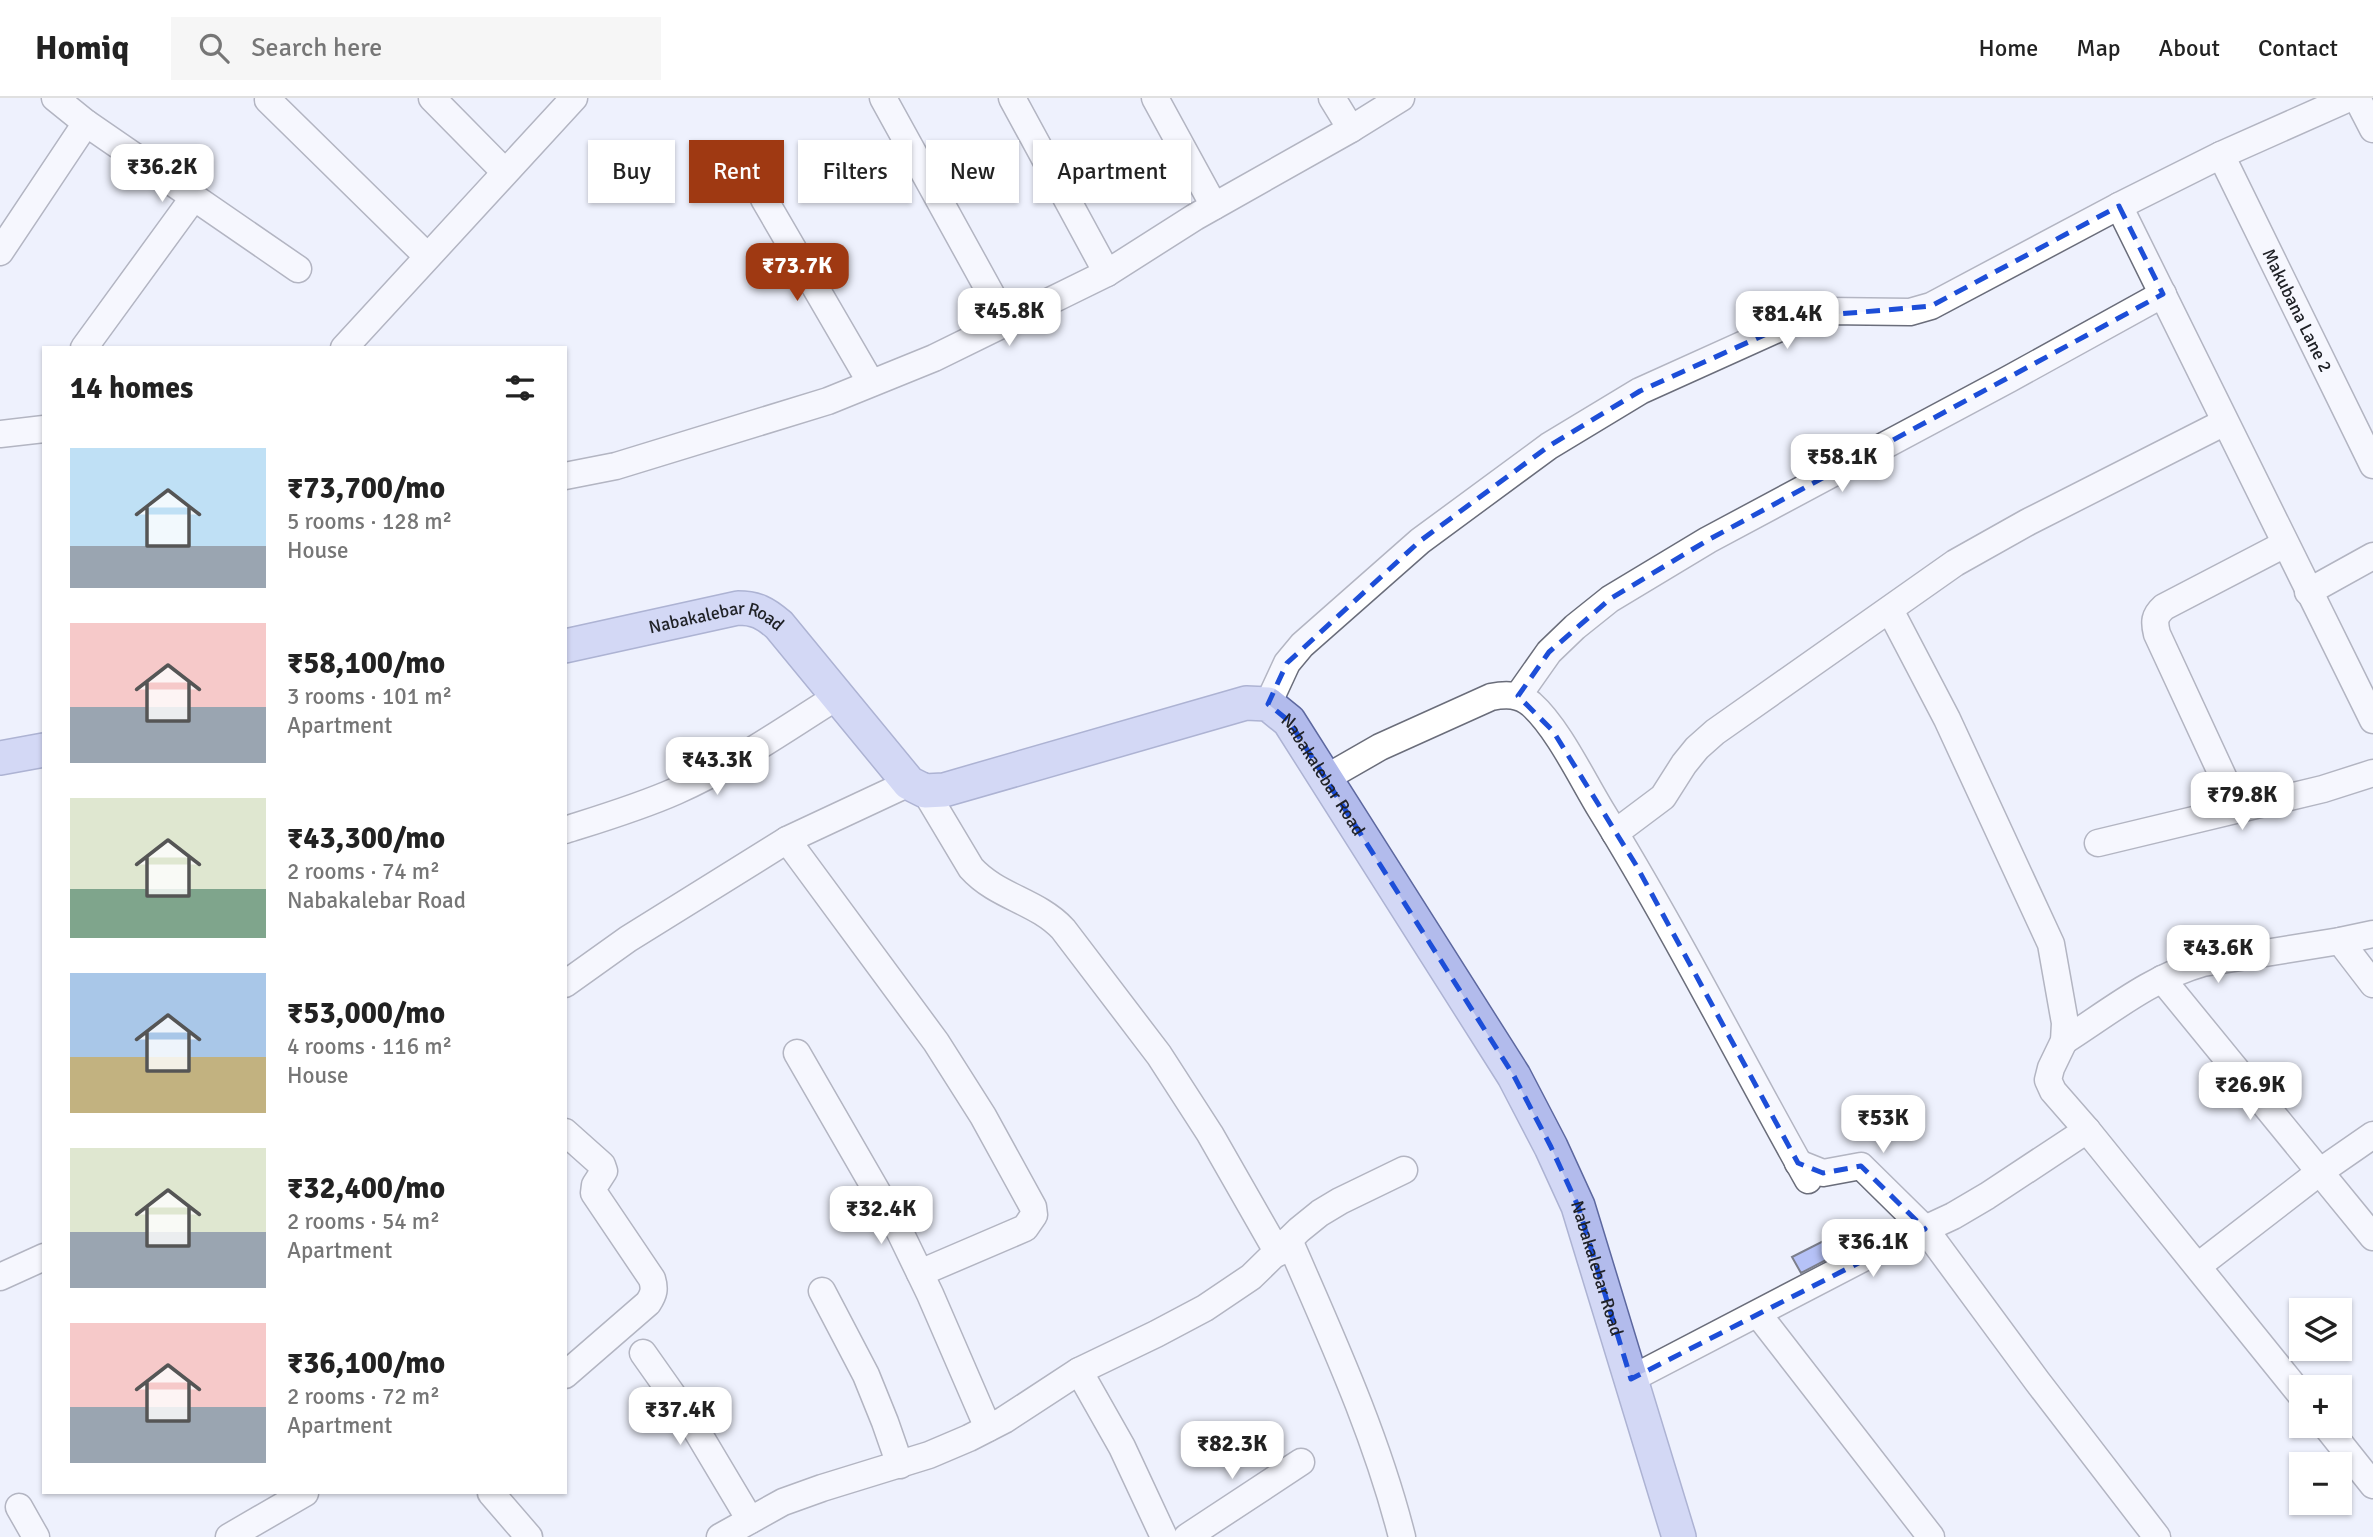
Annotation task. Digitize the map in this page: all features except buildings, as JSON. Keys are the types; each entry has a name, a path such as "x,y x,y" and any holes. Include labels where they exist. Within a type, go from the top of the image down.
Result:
{"main road":[{"name":"Nabakalebar Road","path":"567,646 738,608 764,612 779,625 917,787 944,790 1246,703 1268,704 1289,721 1326,778 1514,1076 1551,1147 1578,1206 1679,1537"},
{"path":"0,758 42,750"}],"street":[{"path":"55,98 86,123 298,269"},
{"path":"432,98 505,172"},
{"path":"346,346 574,98"},
{"path":"883,98 1007,323"},
{"path":"1012,98 1107,273"},
{"path":"1155,98 1214,206"},
{"path":"1332,98 1351,129"},
{"path":"567,476 616,466 828,401 934,358 1107,273 1214,206 1401,98"},
{"path":"1268,704 1287,663 1302,645 1420,541 1549,446 1640,391 1804,317 1827,311 1910,312 1931,306 2221,155 2349,98"},
{"path":"2357,98 2373,129"},
{"path":"268,100 427,256"},
{"path":"0,252 86,123"},
{"name":"Makubana Lane 2","path":"2221,155 2373,465"},
{"path":"85,346 194,197"},
{"path":"766,203 871,383"},
{"path":"2119,206 2373,720"},
{"path":"1518,696 1549,652 1610,599 1708,540 2163,294"},
{"path":"1615,833 1663,797 1684,764 1715,732 1955,563 2028,522 2225,422"},
{"path":"0,433 42,424"},
{"path":"2238,809 2157,634 2154,622 2157,613 2164,607 2285,544"},
{"path":"2308,592 2373,556"},
{"path":"1889,610 1947,719 2051,944 2065,1023 2064,1041 2051,1068 2049,1080 2053,1091 2289,1380"},
{"path":"1326,778 1380,747 1491,697 1506,694 1518,696 1531,704 1553,731 1636,865 1803,1171 1823,1173 1861,1166 1925,1229 2157,1537"},
{"path":"567,829 634,808 678,790 734,761 838,696"},
{"path":"2098,843 2323,789 2373,773"},
{"path":"567,983 628,939 788,840 917,787 980,878 992,887 1053,918 1070,939 1158,1055 1283,1246 1338,1353 1376,1451 1402,1537"},
{"path":"788,840 936,1042 984,1115 1033,1207 1034,1215 1025,1228 920,1273"},
{"path":"2064,1041 2182,969 2203,963 2373,934"},
{"path":"2340,941 2373,984"},
{"path":"2162,979 2373,1237"},
{"path":"797,1053 898,1228 988,1428"},
{"path":"1631,1379 1871,1254 1954,1216 2087,1130"},
{"path":"567,1134 602,1165 604,1171 595,1185 594,1193 652,1279 654,1287 648,1303 567,1373"},
{"path":"2197,1266 2321,1171 2373,1135"},
{"path":"720,1537 783,1502 929,1455 988,1428 1079,1371 1205,1308 1251,1277 1320,1213 1404,1170"},
{"path":"0,1277 42,1258"},
{"path":"822,1291 866,1375 900,1465"},
{"path":"1758,1314 1931,1537"},
{"path":"643,1353 691,1421 750,1520"},
{"path":"1079,1371 1122,1447 1164,1537"},
{"path":"2336,1438 2373,1485"},
{"path":"1188,1537 1301,1462"},
{"path":"229,1537 302,1494"},
{"path":"492,1494 529,1537"},
{"path":"19,1507 36,1537"}],"highlighted area":[{"path":"2119,206 2163,294 1708,540 1610,599 1549,652 1518,696 1553,731 1636,865 1798,1163 1823,1173 1861,1166 1925,1229 1631,1379 1578,1206 1551,1147 1514,1076 1289,721 1268,704 1287,663 1420,541 1549,446 1640,391 1804,317 1931,306"}]}
